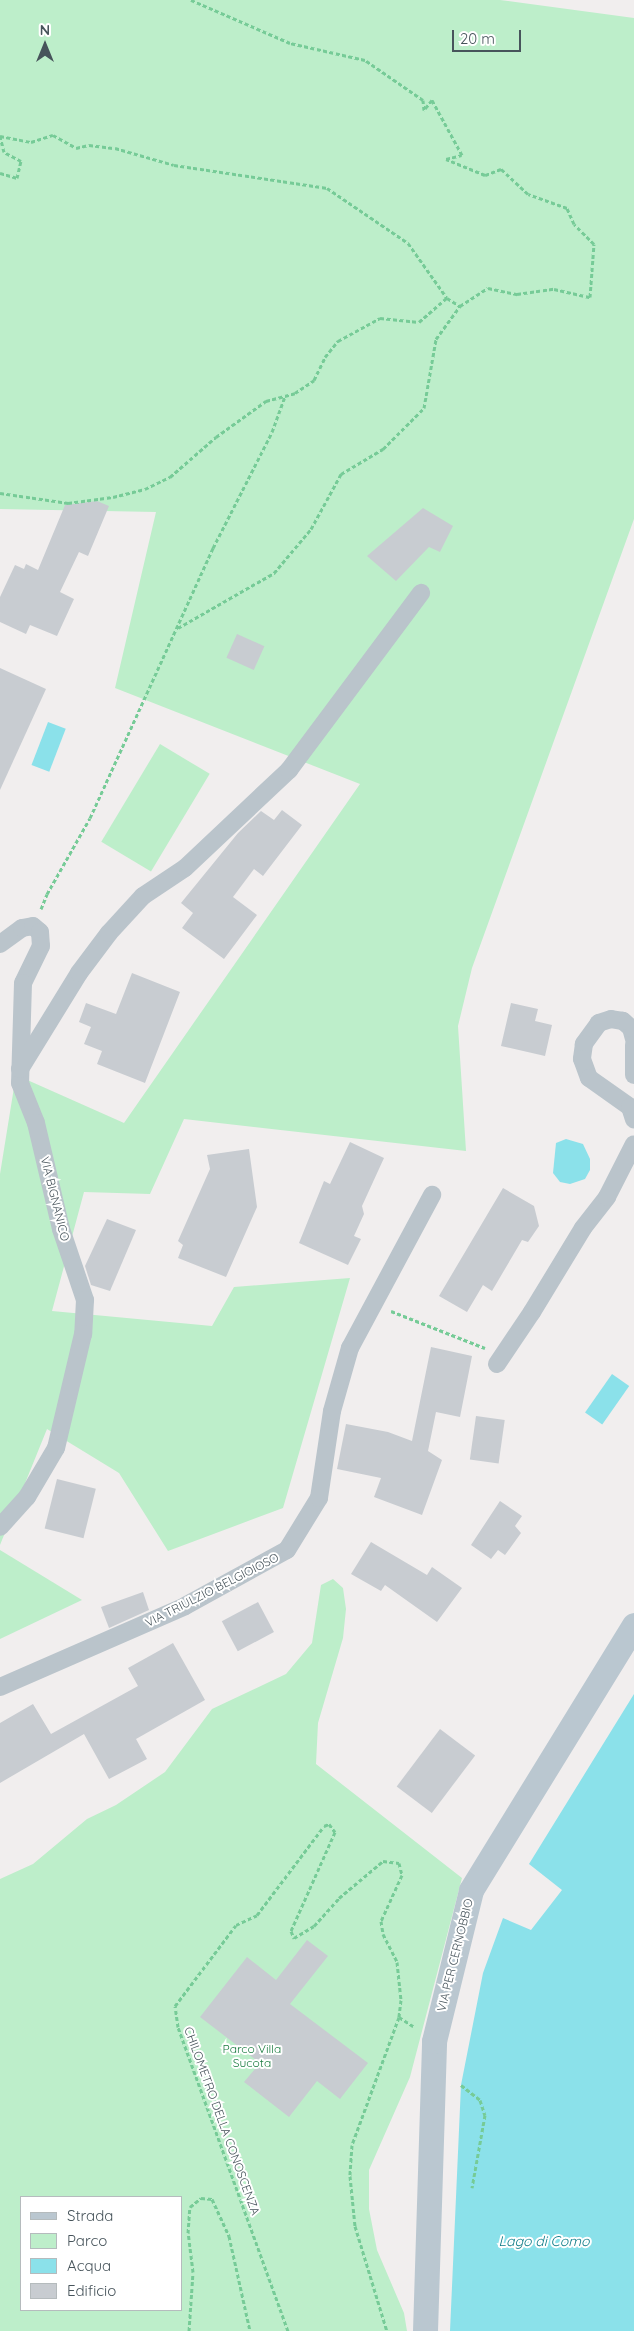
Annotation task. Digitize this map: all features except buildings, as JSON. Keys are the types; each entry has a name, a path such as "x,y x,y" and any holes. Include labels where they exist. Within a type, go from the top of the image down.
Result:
{"main road":[{"name":"VIA PER CERNOBBIO","path":"425,2331 434,2041 471,1890 634,1624"}],"street":[{"path":"20,1070 80,973 109,932 143,896 185,868 289,770 421,593"},
{"path":"0,944 22,928 33,926 40,932"},
{"name":"VIA BIGNANICO","path":"0,1527 27,1497 56,1448 83,1334 85,1300 61,1229 36,1124 20,1083 23,983 40,946 40,932"},
{"path":"634,1039 631,1028 623,1020 599,1023 584,1044 582,1059 589,1078 630,1107 634,1118"},
{"path":"634,1045 634,1075"},
{"path":"498,1361 532,1312 583,1228 607,1197 634,1144"},
{"name":"VIA TRIULZIO BELGIOIOSO","path":"0,1687 185,1606 287,1550 319,1498 332,1411 350,1348 432,1196"}],"path":[{"path":"178,628 274,573 311,528 341,474 384,449 424,408 436,339 460,306 488,288 517,294 554,289 590,297 594,244 574,224 567,208 528,194 502,169 485,175 446,159 462,155 432,100 424,110 423,100 365,60 290,43 191,0"},
{"path":"0,173 17,178 21,162 4,152 0,136 31,142 52,135 76,148 89,145 115,148 174,165 327,188 408,243 447,298 460,306"},
{"path":"0,494 68,503 145,489 170,478 216,437 266,401 285,396 314,380 325,357 338,341 380,318 419,322 447,298"},
{"path":"40,932 40,913 47,894 90,818 213,548 283,409 285,396"},
{"path":"373,1303 491,1351 498,1361"},
{"name":"CHILOMETRO DELLA CONOSCENZA","path":"288,2331 178,2027 175,2006 236,1925 257,1915 324,1826 329,1824 336,1832 291,1931 294,1938 314,1926 339,1898 383,1861 399,1863 402,1875 381,1921 383,1934 397,1962 401,2000 399,2017 352,2145 350,2176 355,2226 387,2331"},
{"path":"461,2085 480,2100 485,2115 472,2188"},
{"path":"190,2331 193,2272 188,2233 190,2207 202,2198 212,2199 229,2236 250,2331"}],"green space":[{"path":"0,0 500,0 634,18 634,519 472,968 458,1026 466,1151 184,1119 150,1194 84,1192 52,1311 212,1326 234,1287 350,1278 283,1508 168,1551 119,1473 47,1429 0,1545 0,1174 16,1075 124,1123 360,784 115,688 156,512 0,509"},
{"path":"160,744 210,774 151,872 101,842"},
{"path":"0,1550 82,1600 0,1639"},
{"name":"Parco Villa Sucota","path":"333,1579 343,1588 346,1609 343,1638 318,1723 316,1764 462,1878 410,2077 369,2170 369,2209 377,2250 404,2313 407,2331 0,2331 0,1879 33,1864 87,1819 116,1805 165,1772 212,1709 286,1674 312,1643 321,1585"}],"water":[{"path":"48,722 66,729 49,772 32,765"},
{"path":"566,1139 583,1144 590,1159 590,1170 585,1179 570,1184 560,1182 553,1173 556,1143"},
{"path":"612,1374 629,1386 602,1425 585,1413"},
{"name":"Lago di Como","path":"634,1694 634,2331 450,2331 461,2085 483,1973 503,1918 531,1930 562,1890 529,1864"}]}
